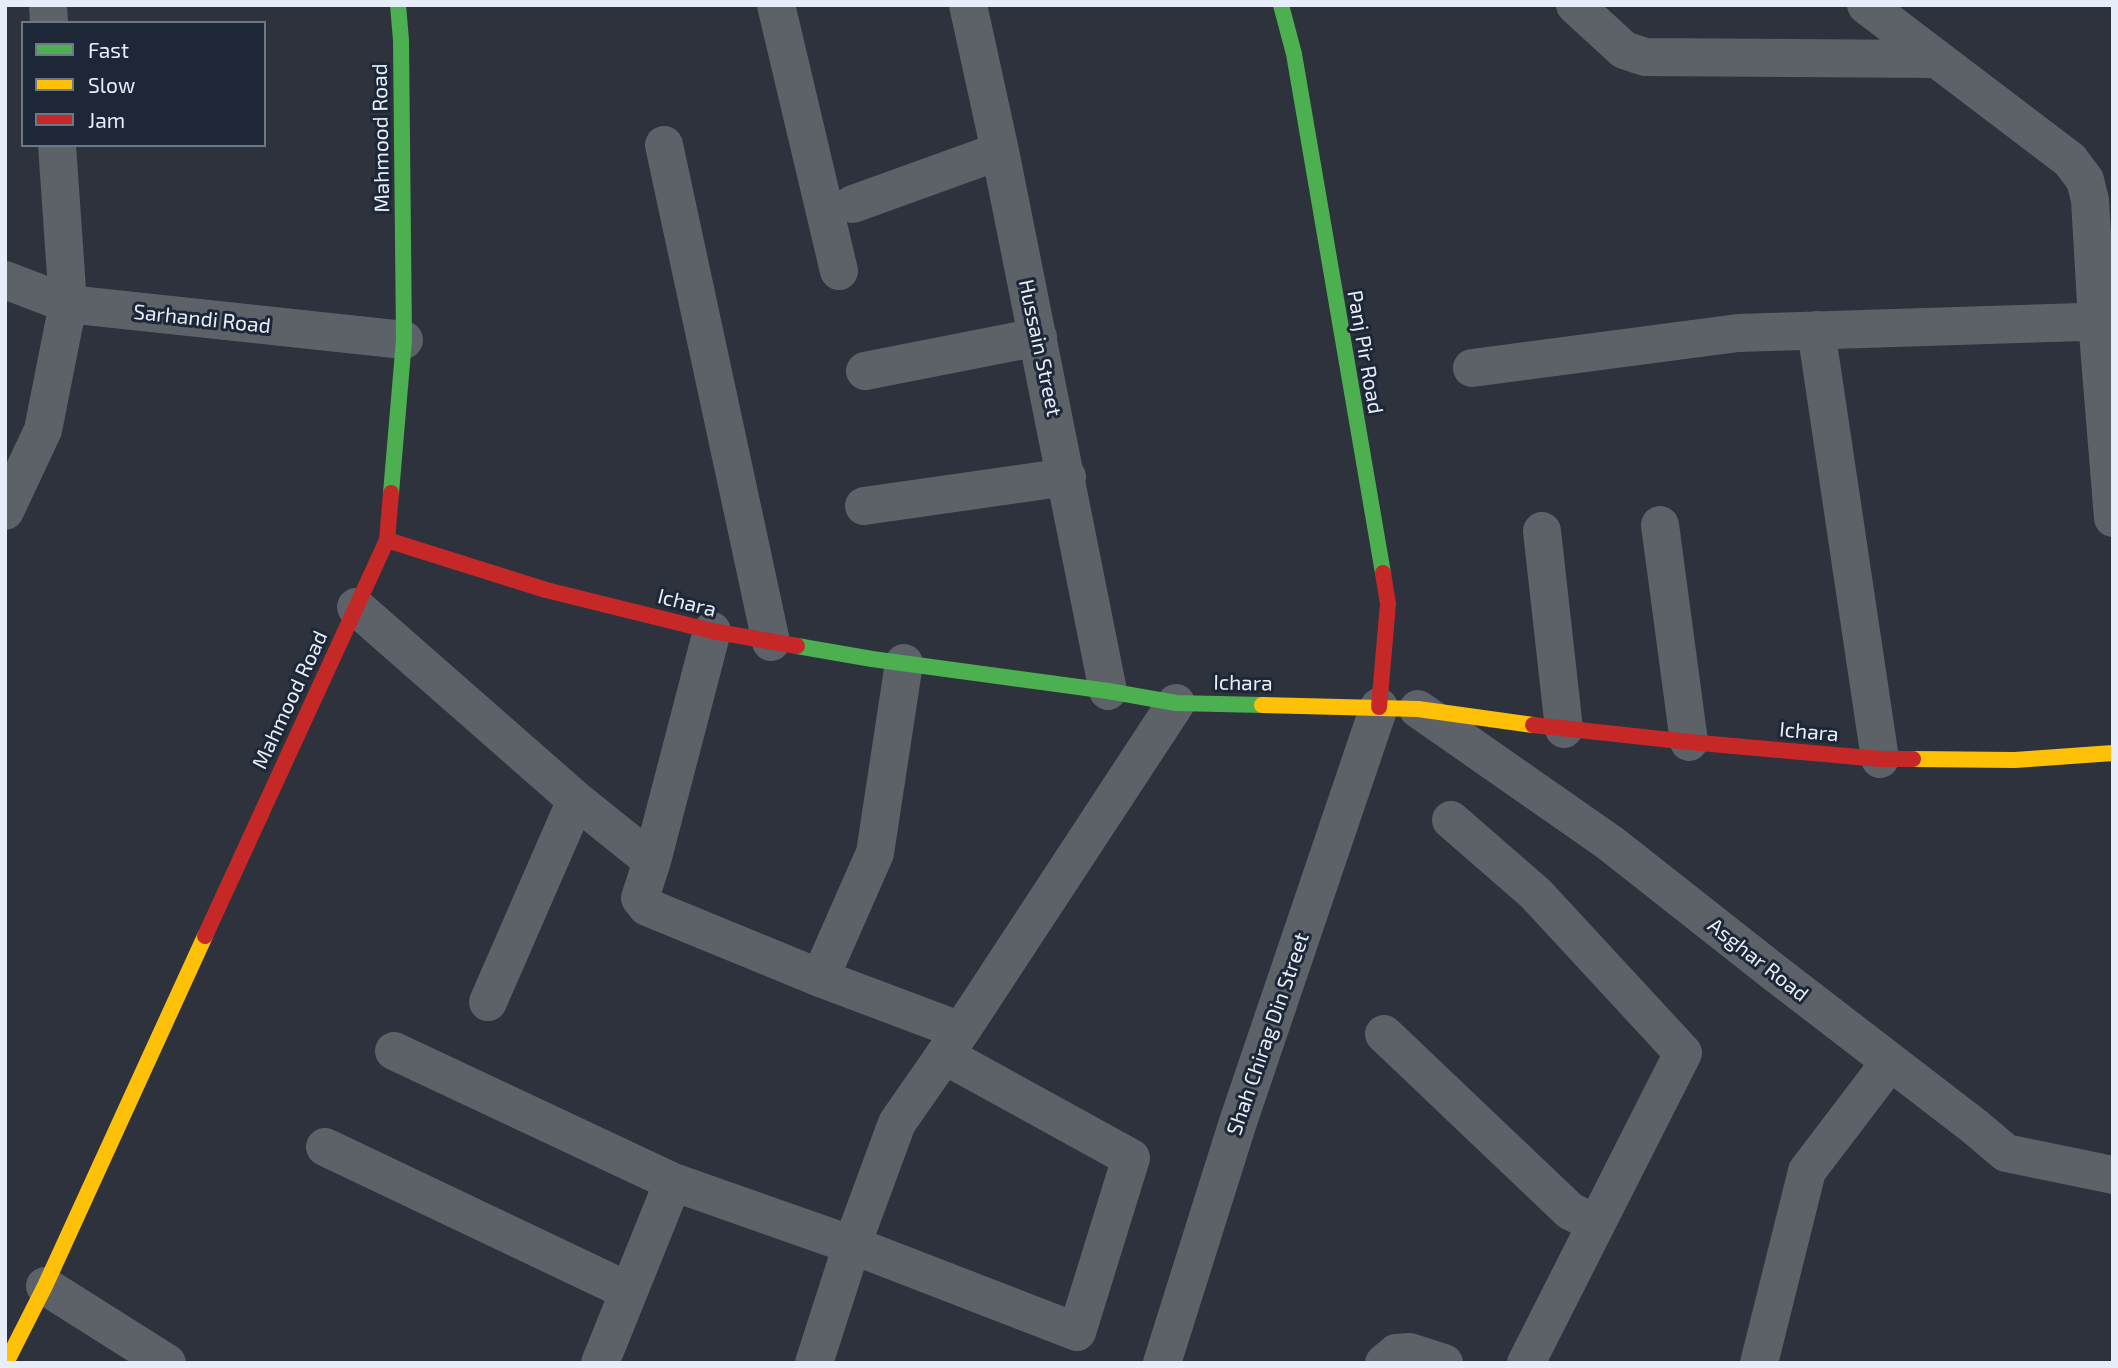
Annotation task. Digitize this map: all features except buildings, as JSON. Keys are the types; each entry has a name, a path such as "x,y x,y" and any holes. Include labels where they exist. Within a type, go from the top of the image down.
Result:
{"street":[{"name":"Mahmood Road","path":"6,1363 45,1286 387,540 404,340 401,40 398,5"},
{"path":"776,5 839,271"},
{"name":"Hussain Street","path":"968,5 1067,477 1108,691"},
{"name":"Panj Pir Road","path":"1281,5 1294,54 1388,604 1379,707"},
{"path":"1575,5 1624,50 1645,57 1934,59"},
{"path":"1866,5 2070,160 2085,180 2090,200 2105,321 2113,519"},
{"path":"664,145 771,642"},
{"path":"5,511 43,430 68,304 57,147"},
{"path":"853,205 1000,151"},
{"name":"Sarhandi Road","path":"5,280 68,304 404,340"},
{"path":"1472,368 1738,333 2105,321"},
{"path":"1816,330 1880,759"},
{"path":"865,370 1038,337"},
{"path":"864,506 1067,477"},
{"path":"1660,524 1689,742"},
{"path":"1542,531 1564,729"},
{"name":"Ichara","path":"387,540 546,590 712,631 904,663 1176,702 1418,709 1564,729 1880,759 2015,760 2113,753"},
{"path":"356,607 576,800 652,861"},
{"path":"394,1051 673,1182 852,1245 1077,1332 1131,1158 952,1043 820,978 647,907 640,898 712,631"},
{"path":"820,978 875,853 904,663"},
{"path":"814,1363 852,1245 897,1123 1176,702"},
{"name":"Shah Chirag Din Street","path":"1162,1363 1238,1122 1379,707"},
{"name":"Asghar Road","path":"1418,709 1610,843 2007,1153 2113,1175"},
{"path":"488,1002 576,800"},
{"path":"1451,820 1536,894 1683,1053 1526,1363"},
{"path":"1384,1034 1570,1211 1596,1224"},
{"path":"1759,1363 1807,1171 1890,1062"},
{"path":"325,1147 628,1291"},
{"path":"600,1363 673,1182"},
{"path":"45,1286 167,1363"},
{"path":"1384,1363 1396,1353 1410,1352 1444,1363"}],"traffic: fast":[{"path":"391,493 404,340 401,40 398,5"},
{"path":"1281,5 1294,54 1383,573"},
{"path":"797,646 1176,703 1262,705"}],"traffic: slow":[{"path":"1262,705 1418,709 1533,725"},
{"path":"1913,759 2015,760 2113,753"},
{"path":"6,1363 45,1286 205,936"}],"traffic: jam":[{"path":"205,936 387,540 391,493"},
{"path":"387,540 546,590 712,631 797,646"},
{"path":"1379,707 1388,604 1383,573"},
{"path":"1533,725 1689,742 1880,759 1913,759"}]}
